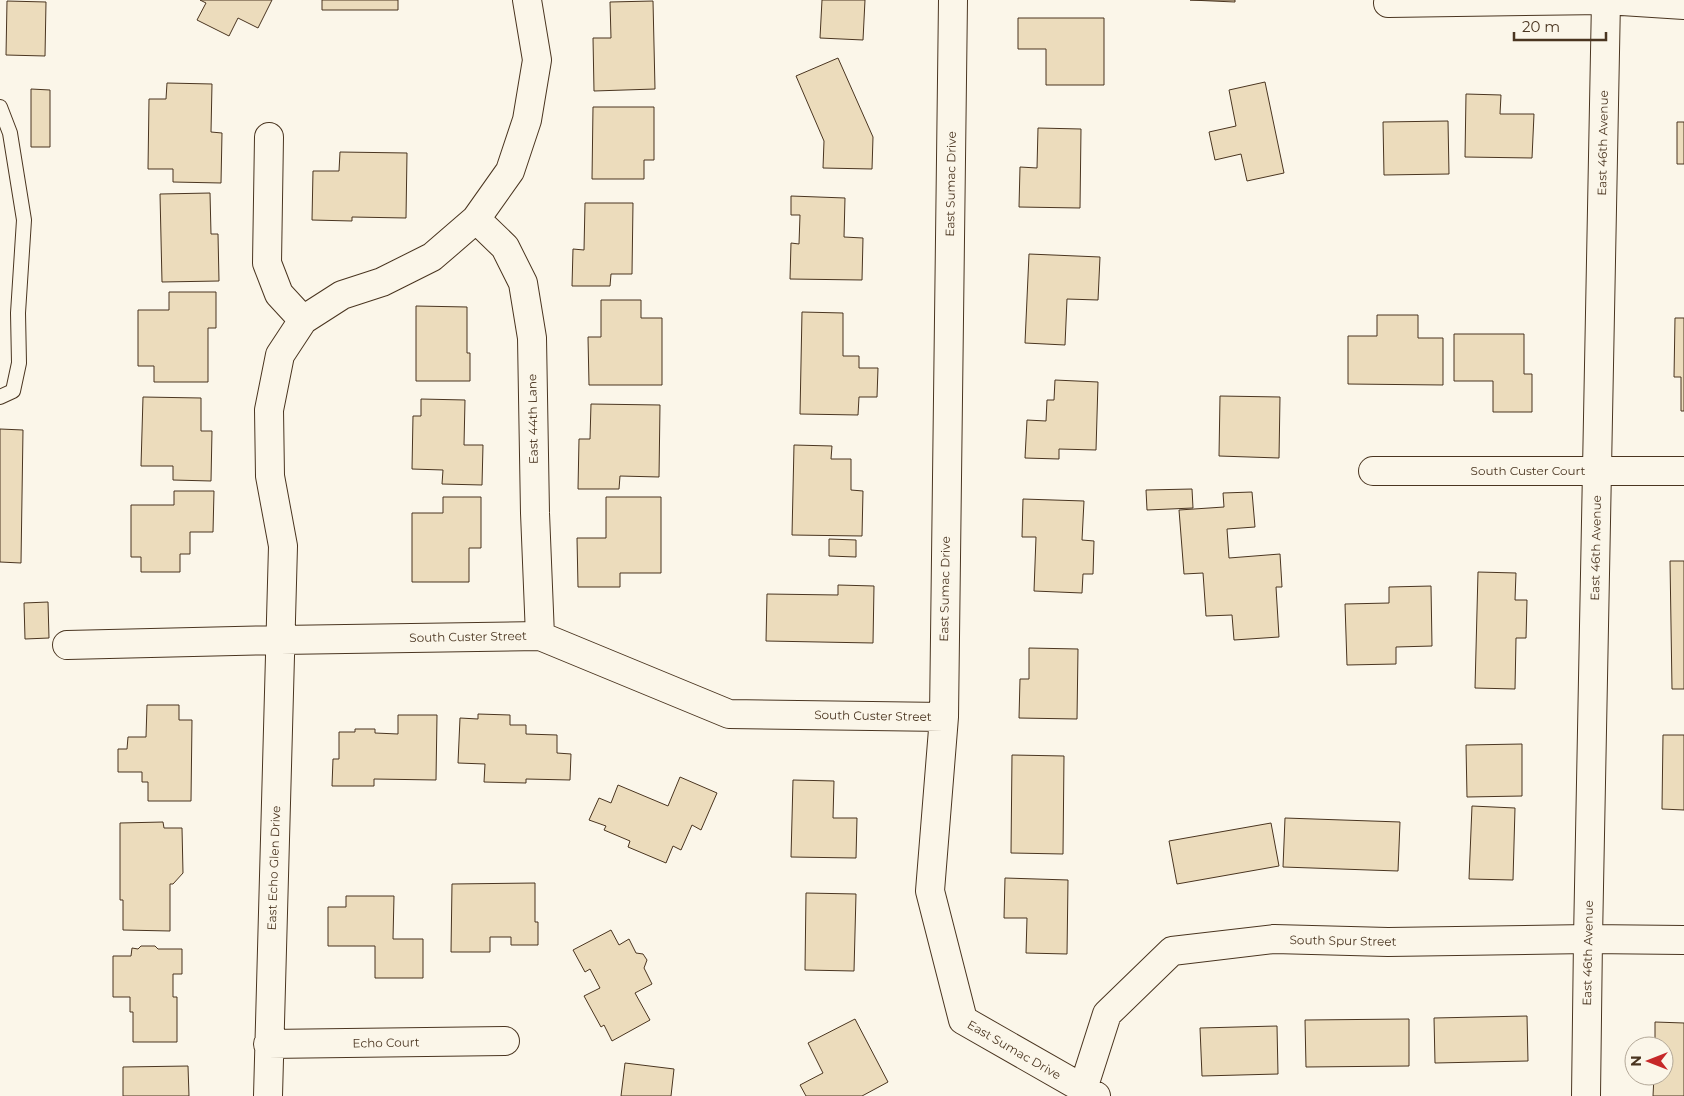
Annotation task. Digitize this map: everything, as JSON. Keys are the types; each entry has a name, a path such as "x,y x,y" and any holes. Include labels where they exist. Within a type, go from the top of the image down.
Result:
{"street":[{"path":"269,137 267,264 279,294 304,320 342,295 382,282 432,257 476,220 510,171 527,120 537,60 527,0"},
{"name":"East Sumac Drive","path":"953,0 944,718 930,891 963,1020 1089,1092"},
{"path":"1388,3 1606,0 1684,5"},
{"name":"East 46th Avenue","path":"1586,1096 1606,0"},
{"name":"East 44th Lane","path":"476,220 505,247 523,283 532,338 534,513 540,636"},
{"name":"East Echo Glen Drive","path":"268,1096 283,546 270,476 269,410 280,355 304,320"},
{"name":"South Custer Court","path":"1373,471 1684,471"},
{"name":"South Custer Street","path":"67,646 540,636 729,714 944,718"},
{"name":"South Spur Street","path":"1089,1092 1107,1014 1172,951 1274,939 1388,942 1588,939 1684,940"},
{"name":"Echo Court","path":"268,1044 504,1041"}],"lane":[{"path":"0,106 10,133 24,220 18,313 19,363 13,391 0,396"}],"building":[{"path":"200,0 272,0 258,28 238,18 229,36 197,20 206,3"},
{"path":"322,0 398,0 398,10 322,10"},
{"path":"822,0 865,0 863,40 820,38"},
{"path":"1190,0 1235,0 1235,2"},
{"path":"7,1 46,2 45,56 6,55"},
{"path":"653,1 655,89 594,91 593,38 611,38 610,2"},
{"path":"1018,18 1104,18 1104,85 1046,85 1046,49 1018,49"},
{"path":"838,58 873,137 872,169 823,168 824,141 796,76"},
{"path":"1265,82 1284,173 1247,181 1241,154 1215,160 1209,132 1236,126 1229,90"},
{"path":"167,83 212,84 211,132 222,133 221,183 173,182 173,169 148,169 149,99 166,99"},
{"path":"31,89 50,90 50,147 31,147"},
{"path":"1466,94 1501,95 1500,114 1534,114 1532,158 1465,157"},
{"path":"593,107 654,107 654,160 644,160 644,179 592,179"},
{"path":"1448,121 1449,174 1384,175 1383,122"},
{"path":"1677,122 1684,122 1684,164 1677,164"},
{"path":"1038,128 1081,129 1080,208 1019,207 1020,167 1037,168"},
{"path":"340,152 407,153 406,218 352,217 352,221 312,220 313,171 339,171"},
{"path":"210,193 211,234 218,234 219,281 162,282 160,194"},
{"path":"791,196 845,198 844,237 863,238 862,280 790,279 791,243 799,244 800,215 791,215"},
{"path":"585,203 633,203 632,274 611,274 610,286 572,286 573,249 584,250"},
{"path":"1029,254 1100,257 1098,300 1067,299 1065,345 1025,343"},
{"path":"169,292 216,292 216,328 208,328 208,382 154,382 154,366 138,366 138,310 169,310"},
{"path":"601,300 641,300 641,318 662,318 662,385 589,385 588,337 601,337"},
{"path":"416,306 467,307 467,353 470,353 470,381 416,381"},
{"path":"802,312 843,313 843,356 859,356 859,368 878,368 877,397 859,397 858,415 800,414"},
{"path":"1377,315 1418,315 1418,338 1443,338 1443,385 1348,384 1348,336 1377,336"},
{"path":"1675,318 1684,318 1684,411 1681,411 1681,377 1674,377"},
{"path":"1454,334 1524,334 1524,374 1532,374 1532,412 1493,412 1493,381 1454,381"},
{"path":"1055,380 1098,382 1096,450 1059,449 1059,459 1025,458 1027,420 1046,421 1047,400 1054,400"},
{"path":"1220,396 1280,397 1279,458 1219,456"},
{"path":"143,397 201,398 201,431 212,431 211,481 173,480 173,466 141,466"},
{"path":"421,399 465,400 464,445 483,445 482,485 442,484 443,470 412,469 413,416 421,416"},
{"path":"591,404 660,405 659,477 620,476 619,489 578,489 579,439 590,439"},
{"path":"0,429 23,430 21,563 0,562"},
{"path":"794,445 832,446 831,459 851,459 851,490 863,491 862,536 792,535"},
{"path":"1192,489 1193,508 1147,510 1146,490"},
{"path":"174,491 214,491 213,532 190,532 190,554 180,554 180,572 141,572 141,557 131,557 131,505 174,505"},
{"path":"1252,492 1255,527 1227,529 1229,558 1280,554 1282,587 1276,587 1279,637 1234,640 1232,615 1206,616 1203,573 1184,574 1179,510 1224,507 1223,493"},
{"path":"443,497 481,497 481,548 469,548 469,582 412,582 412,513 443,513"},
{"path":"606,497 661,497 661,573 620,573 620,587 578,587 577,538 606,538"},
{"path":"1023,499 1084,501 1082,540 1094,541 1093,574 1083,574 1082,593 1034,591 1036,537 1022,537"},
{"path":"829,539 856,540 856,557 829,556"},
{"path":"1670,561 1684,561 1684,689 1672,689"},
{"path":"1478,572 1516,573 1515,600 1527,600 1526,638 1516,638 1515,689 1475,688"},
{"path":"838,585 874,586 873,643 766,641 767,594 838,595"},
{"path":"1431,586 1432,646 1396,647 1396,664 1347,665 1345,604 1389,603 1389,587"},
{"path":"48,602 49,638 25,639 24,603"},
{"path":"1029,648 1078,649 1077,719 1019,718 1020,679 1029,679"},
{"path":"147,705 179,705 179,720 192,720 191,801 148,801 148,782 142,782 142,772 118,772 118,749 127,749 128,737 146,737"},
{"path":"478,714 510,715 510,725 526,725 526,734 557,735 557,753 571,754 570,780 526,779 526,783 484,782 485,764 458,763 460,718 478,719"},
{"path":"398,715 437,715 436,780 374,779 374,786 332,786 333,759 339,759 339,732 355,732 355,729 375,729 375,733 398,734"},
{"path":"1663,735 1684,735 1684,810 1662,809"},
{"path":"1522,744 1522,796 1467,797 1466,745"},
{"path":"1012,755 1064,756 1063,854 1011,853"},
{"path":"680,777 717,793 701,830 692,825 681,850 673,846 666,863 628,847 630,841 604,830 606,826 589,820 599,798 611,803 618,785 668,806"},
{"path":"793,780 834,781 833,818 857,818 856,858 791,857"},
{"path":"1472,806 1515,808 1513,880 1469,879"},
{"path":"1285,818 1400,822 1398,871 1283,867"},
{"path":"163,822 164,828 182,828 183,873 173,884 170,884 170,931 123,930 123,900 120,900 120,823"},
{"path":"1271,823 1279,866 1177,884 1169,841"},
{"path":"1005,878 1068,880 1067,954 1026,953 1027,918 1004,918"},
{"path":"535,883 535,922 538,922 538,945 511,945 511,937 490,937 490,952 451,952 452,884"},
{"path":"806,893 856,894 854,971 805,970"},
{"path":"346,896 394,896 393,939 423,939 423,978 375,978 375,946 328,946 328,907 346,907"},
{"path":"611,930 619,945 629,939 636,953 643,954 647,960 644,968 652,984 635,993 650,1020 612,1041 604,1025 601,1027 584,996 600,988 590,969 585,972 573,950"},
{"path":"141,946 155,946 158,949 182,949 182,974 173,974 173,997 177,997 177,1042 133,1042 133,1012 130,1012 130,997 113,997 113,956 131,956 132,948 138,949"},
{"path":"1527,1016 1528,1061 1435,1063 1434,1018"},
{"path":"855,1019 888,1082 862,1096 806,1096 800,1085 823,1073 808,1043"},
{"path":"1409,1019 1409,1066 1306,1067 1305,1020"},
{"path":"1655,1022 1684,1023 1684,1096 1653,1096 1654,1086 1674,1086 1674,1036 1655,1036"},
{"path":"1277,1026 1278,1074 1202,1076 1200,1028"},
{"path":"625,1063 674,1069 671,1096 621,1096"},
{"path":"188,1066 189,1096 123,1096 123,1067"}]}
